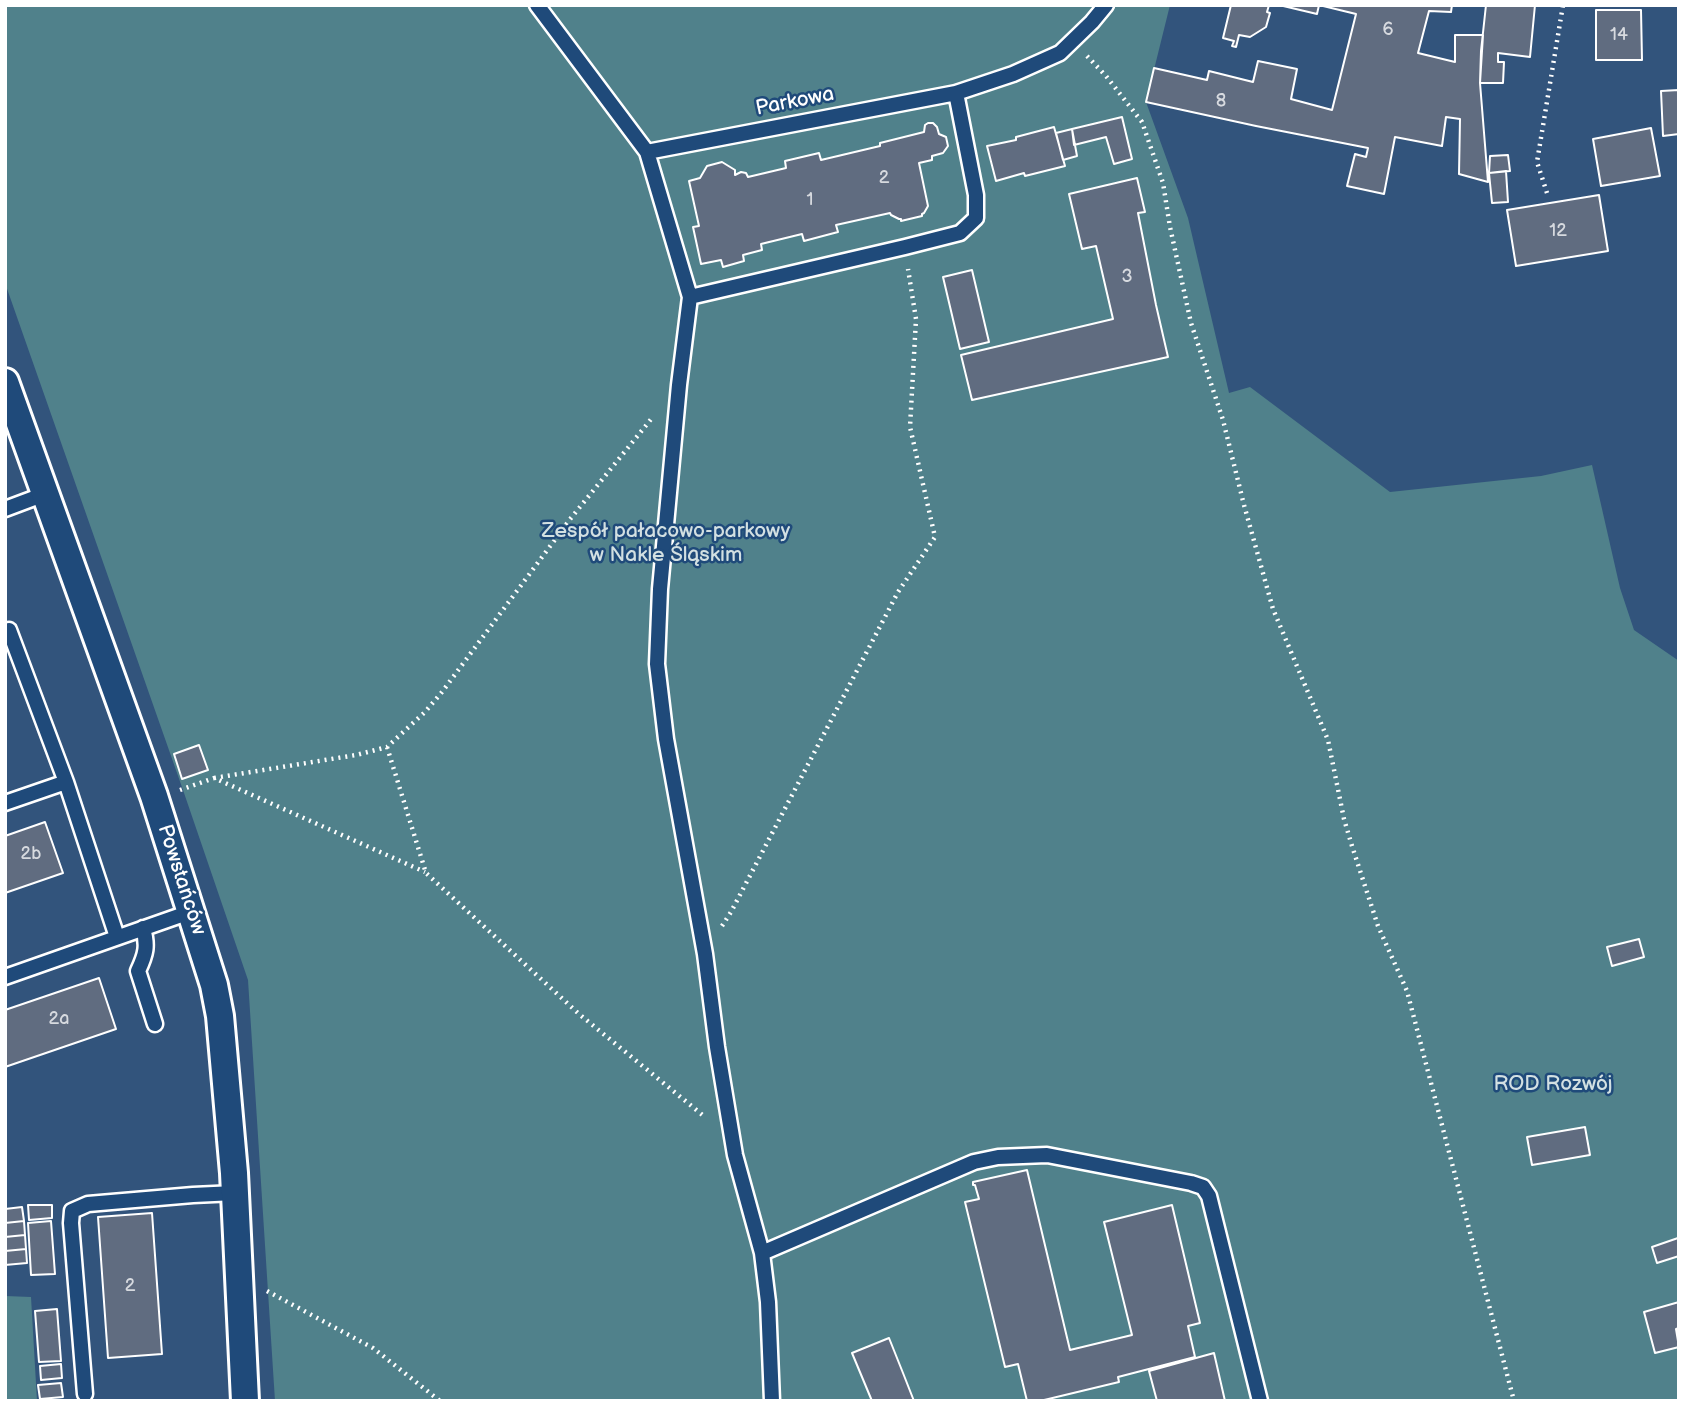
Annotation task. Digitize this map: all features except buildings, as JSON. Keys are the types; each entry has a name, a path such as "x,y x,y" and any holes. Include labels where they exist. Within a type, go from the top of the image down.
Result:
{"street":[{"name":"Powstańców","path":"5,382 154,796 215,985 235,1193 245,1401"}],"lane":[{"path":"537,5 647,152 690,297 660,589 657,664 666,739 705,954 732,1139 762,1253 768,1303 772,1401"},
{"name":"Parkowa","path":"647,152 956,93 1038,64 1060,53 1106,5"},
{"path":"690,297 960,233 976,218 976,195 956,93"},
{"path":"5,509 45,494"},
{"path":"7,627 66,782 117,937"},
{"path":"5,803 66,782"},
{"path":"5,978 190,912"},
{"path":"143,928 147,942 145,956 138,971 155,1024"},
{"path":"762,1253 974,1162 998,1157 1047,1155 1191,1183 1203,1188 1209,1196 1260,1401"},
{"path":"85,1394 72,1211 88,1204 235,1193"}],"path":[{"path":"1547,193 1537,162 1563,5"},
{"path":"1073,41 1106,76 1142,122 1163,183 1191,323 1223,420 1273,609 1328,740 1352,846 1378,926 1406,991 1514,1401"},
{"path":"731,912 898,592 935,537 909,427 916,319 905,247"},
{"path":"176,790 184,790 214,778 356,755 387,747 425,712 442,692 570,518 679,385"},
{"path":"387,747 426,873"},
{"path":"214,778 426,873 579,1014 732,1139"},
{"path":"240,1292 268,1291 373,1348 440,1401"}],"green space":[{"name":"Zespół pałacowo-parkowy w Nakle Śląskim","path":"5,5 1170,5 1146,102 1188,218 1229,393 1250,387 1390,492 1541,476 1592,465 1620,588 1634,630 1679,661 1679,1401 275,1401 248,980 5,283"},
{"path":"5,1296 31,1297 37,1401 5,1401"}],"park label":[{"name":"ROD Rozwój","path":"1553,1085"}]}
